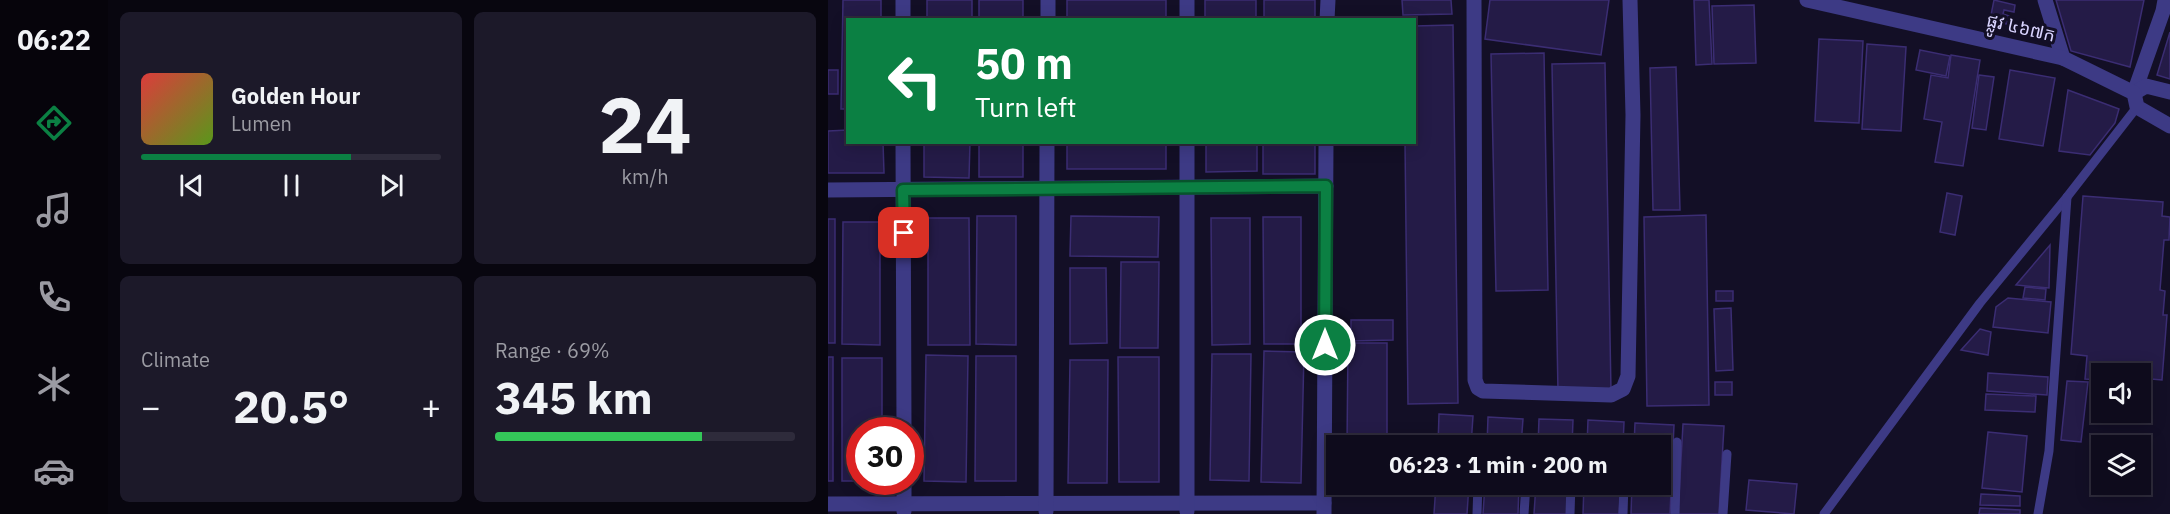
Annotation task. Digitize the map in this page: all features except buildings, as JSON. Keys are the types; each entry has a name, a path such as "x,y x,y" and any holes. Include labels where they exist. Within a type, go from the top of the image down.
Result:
{"street":[{"path":"903,0 903,18"},
{"path":"1048,0 1048,18"},
{"path":"1187,0 1187,18"},
{"path":"1328,0 1328,18"},
{"path":"1474,0 1475,380 1478,388 1483,391 1611,395 1623,389 1628,376 1633,115 1630,0"},
{"name":"ផ្លូវ ៤៦៧ក","path":"1807,0 2063,58 2136,100 2170,126"},
{"path":"2045,0 2063,58"},
{"path":"2136,100 2165,0"},
{"path":"2136,100 2146,86 2170,92"},
{"path":"903,144 904,417"},
{"path":"1046,509 1047,144"},
{"path":"1187,144 1187,509"},
{"path":"828,504 904,509 1324,509 1326,144"},
{"path":"828,190 1326,186"}],"lane":[{"path":"1824,514 1980,303 2067,197 2136,100"},
{"path":"2038,514 2049,451 2067,197"},
{"path":"1675,514 1677,442"},
{"path":"1723,514 1727,454"},
{"path":"1477,514 1478,495"},
{"path":"1524,514 1526,495"},
{"path":"1570,514 1571,495"},
{"path":"1623,514 1624,495"}],"route":[{"path":"904,233 903,190 1326,186 1325,345"}]}
